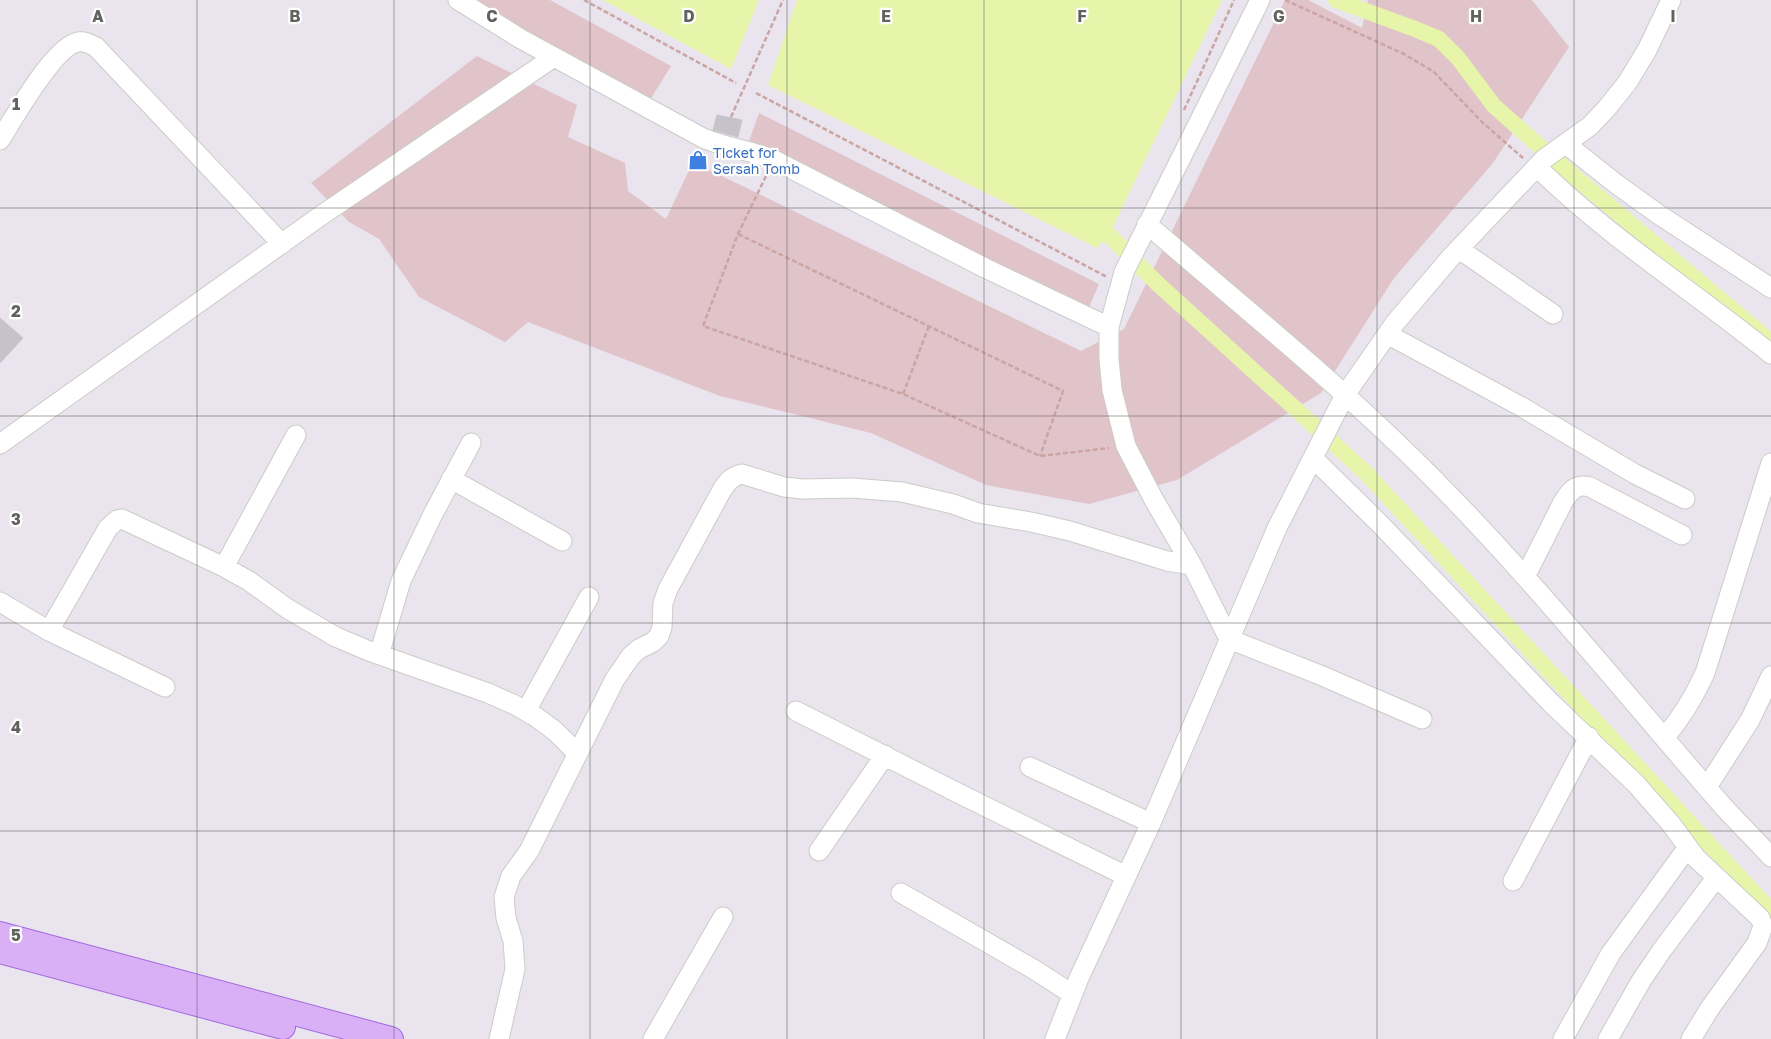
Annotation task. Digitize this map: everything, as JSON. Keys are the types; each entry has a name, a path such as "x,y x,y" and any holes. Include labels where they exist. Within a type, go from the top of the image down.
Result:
{"main road":[{"path":"0,934 391,1039"},
{"path":"0,951 328,1039"}],"street":[{"path":"458,0 521,39 703,138 714,143 751,151 774,160 1002,276 1109,327"},
{"path":"1260,0 1144,231 1116,275 1109,327 1109,359 1112,390 1126,446 1154,500 1192,565 1228,639 1320,675 1422,719"},
{"path":"1055,1039 1072,994 1151,823 1277,528 1345,395 1387,334 1426,284 1552,155 1590,126 1607,108 1627,83 1647,50 1671,0"},
{"path":"0,140 57,56 69,45 87,42 96,47 282,244"},
{"path":"0,444 282,244 554,57"},
{"path":"1552,155 1615,183 1658,214 1771,288"},
{"path":"1552,155 1584,212 1771,354"},
{"path":"1144,231 1345,395 1400,446 1525,578 1707,787 1771,857"},
{"path":"1459,249 1553,314"},
{"path":"1387,334 1520,406 1635,474 1685,498"},
{"path":"224,567 296,435"},
{"path":"379,655 401,581 420,539 471,443"},
{"path":"1314,455 1551,703 1654,803 1696,858 1760,918 1763,926 1757,943 1710,1008 1691,1039"},
{"path":"1665,738 1692,702 1705,673 1771,463"},
{"path":"499,1039 515,969 513,941 504,906 506,887 511,876 529,851 577,752 624,664 639,649 654,642 659,636 662,627 663,603 668,589 722,490 735,476 742,474 784,487 794,488 852,488 902,492 953,504 978,513 1070,531 1167,561 1192,565"},
{"path":"451,479 562,541"},
{"path":"1525,578 1563,502 1577,486 1590,487 1682,535"},
{"path":"49,631 112,523 117,520 127,521 224,567 249,581 288,610 336,637 379,655 488,693 526,711 555,731 577,752"},
{"path":"526,711 589,597"},
{"path":"0,602 49,631 164,687"},
{"path":"1707,787 1750,720 1771,676"},
{"path":"796,711 1126,876"},
{"path":"1513,881 1588,738"},
{"path":"819,851 885,755"},
{"path":"1030,767 1151,823"},
{"path":"1563,1039 1611,953 1688,847"},
{"path":"1608,1039 1641,981 1716,878"},
{"path":"901,892 1035,970 1072,994"},
{"path":"653,1039 723,917"}],"path":[{"path":"584,0 736,83"},
{"path":"731,117 783,0"},
{"path":"1285,0 1404,54 1428,68 1444,81 1501,140 1552,155"},
{"path":"756,93 1116,275"},
{"path":"774,160 738,234 703,326 903,394 1040,456 1126,446"},
{"path":"738,234 1063,391 1040,456"},
{"path":"903,394 929,326"}],"shaded area":[{"path":"471,0 550,0 671,66 648,103"},
{"path":"603,0 759,0 731,69"},
{"path":"797,0 1222,0 1109,235 1097,248 768,85"},
{"path":"1285,0 1308,0 1362,28 1368,0 1532,0 1569,47 1493,163 1394,278 1321,393 1177,480 1089,504 986,485 871,433 720,396 528,322 505,342 419,297 379,239 349,222 311,183 477,56 577,105 568,137 625,163 628,191 666,219 693,162 1081,351 1124,329"},
{"path":"759,113 1099,284 1087,312 745,152"}],"building":[{"path":"717,115 742,120 738,137 713,130"},
{"path":"0,318 23,338 0,363"}],"waterway":[{"path":"1336,0 1439,39 1458,58 1494,106 1562,166 1771,342"},
{"path":"1109,235 1159,285 1366,473 1771,911"}],"place":[{"name":"Ticket for Sersah Tomb","path":"698,160"}]}
